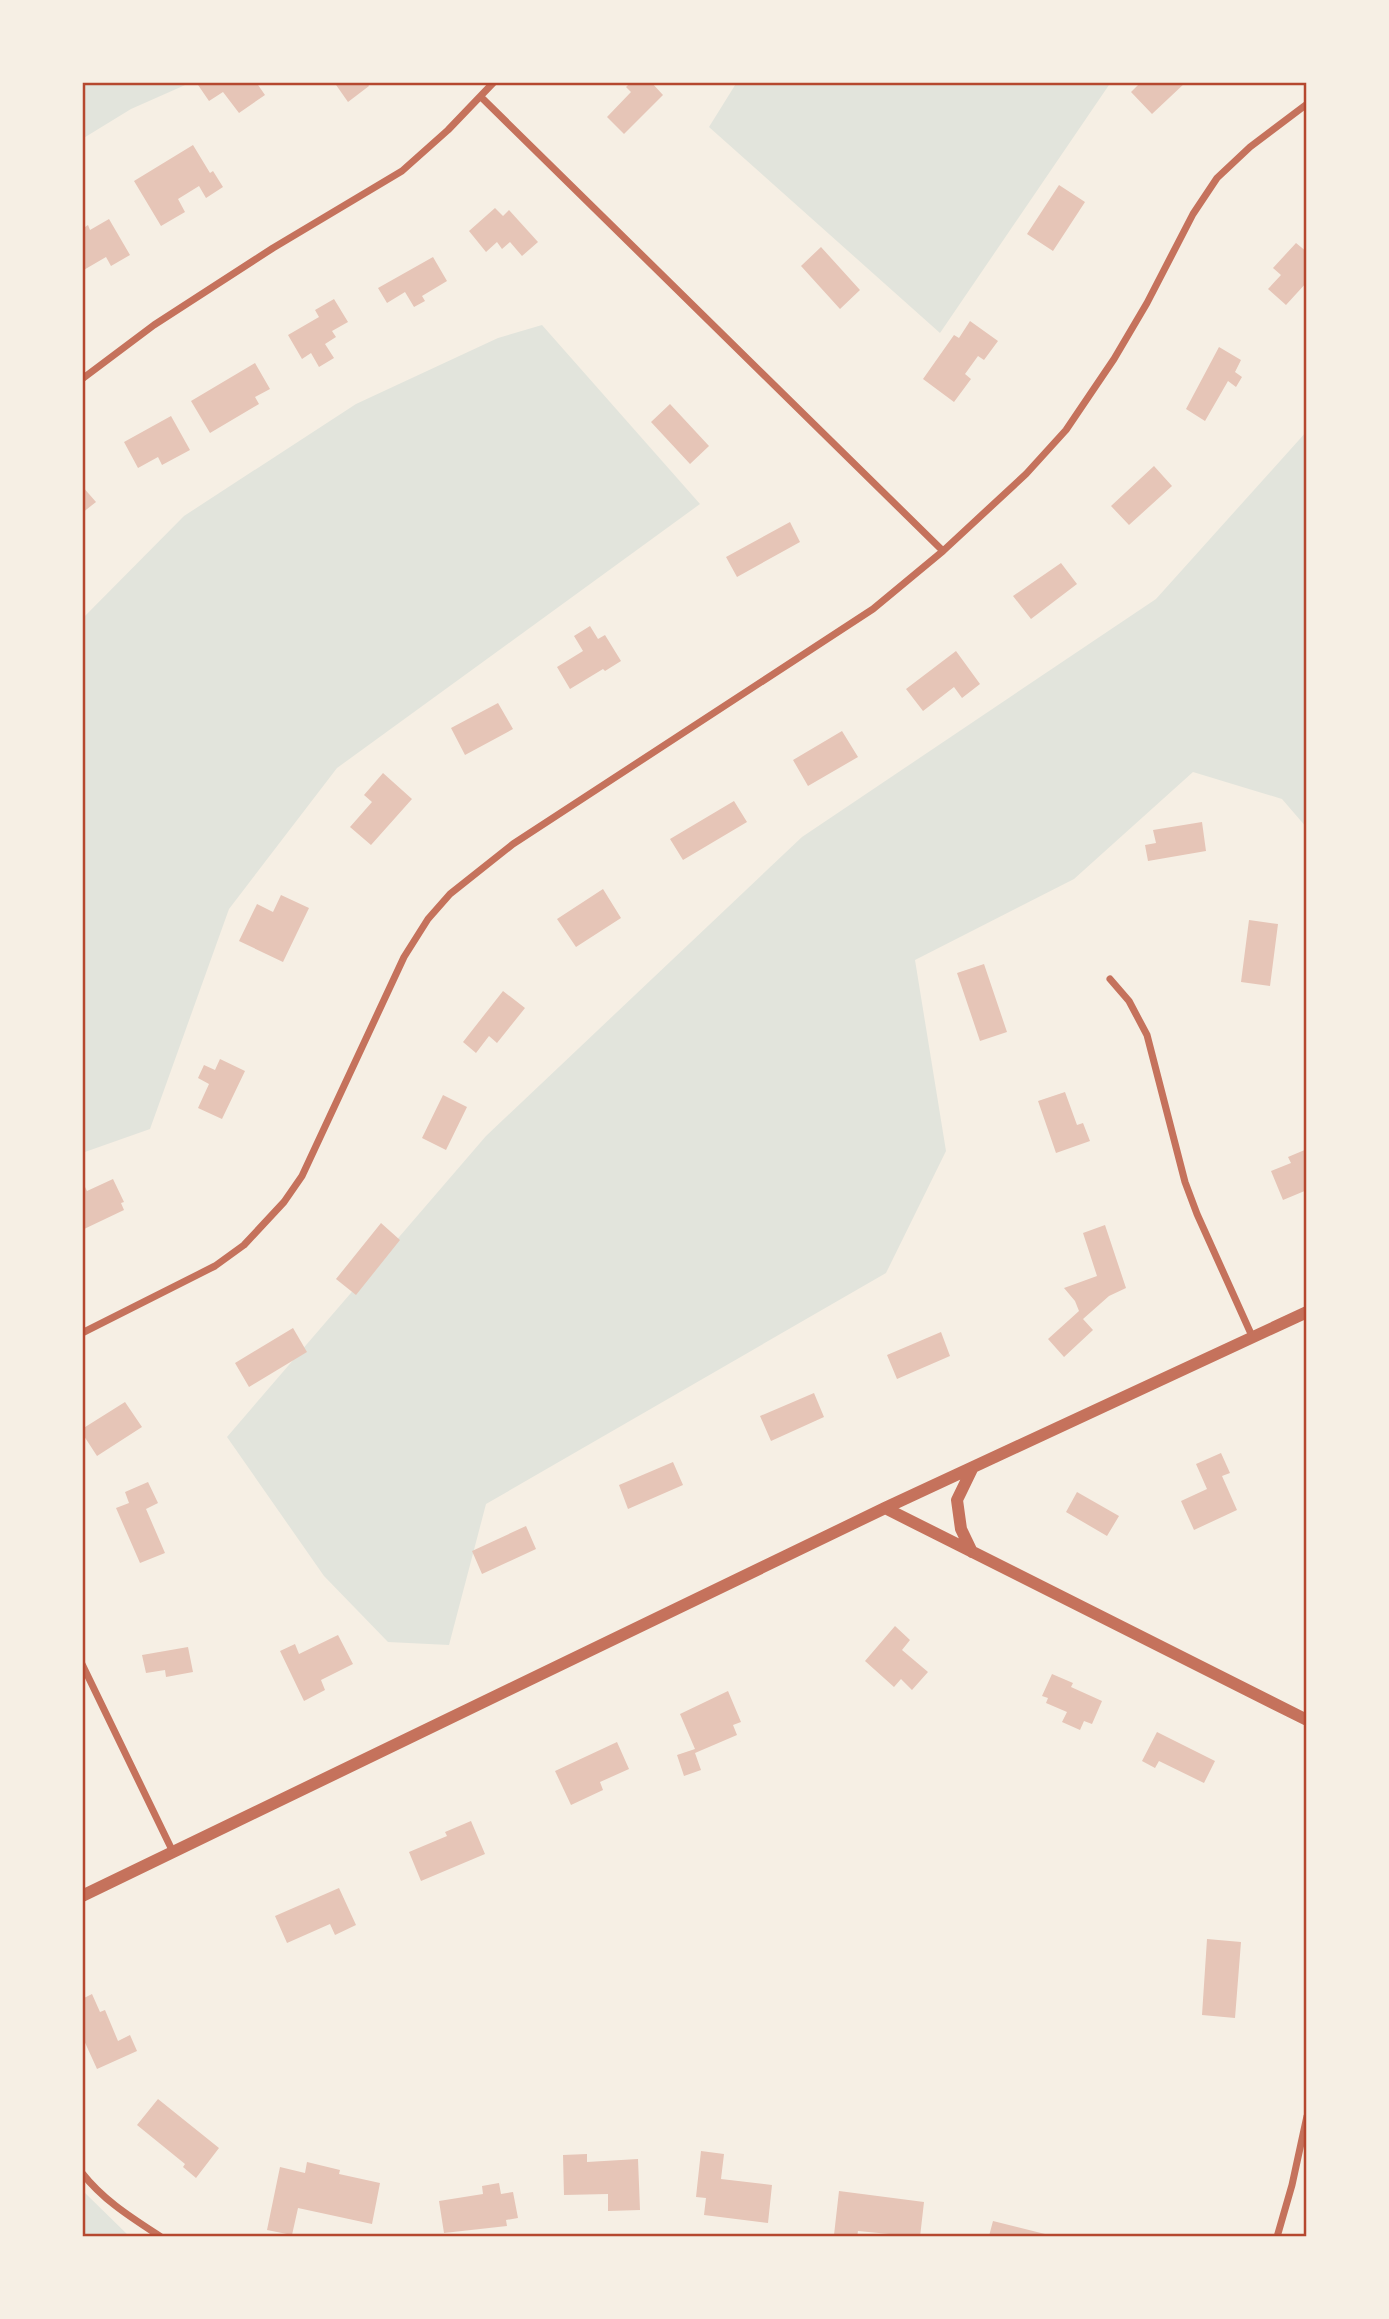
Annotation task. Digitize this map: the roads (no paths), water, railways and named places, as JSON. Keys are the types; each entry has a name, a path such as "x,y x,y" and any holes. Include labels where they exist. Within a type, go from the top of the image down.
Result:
{"street":[{"path":"82,379 154,325 273,248 401,171 448,130 494,82"},
{"path":"481,97 943,551"},
{"path":"82,1333 215,1266 244,1245 284,1202 302,1176 404,957 428,919 450,894 513,844 873,609 943,551 1026,474 1066,430 1114,359 1147,303 1193,214 1217,178 1250,147 1307,104"},
{"path":"1110,979 1129,1001 1147,1035 1185,1182 1196,1214 1252,1336"},
{"path":"82,1896 174,1854 885,1508 1307,1312"},
{"path":"971,1552 961,1529 957,1500 972,1467"},
{"path":"885,1508 1307,1720"},
{"path":"82,1664 174,1854"},
{"path":"1277,2237 1307,2116"},
{"path":"82,2174 94,2189 116,2208 161,2237"}]}
